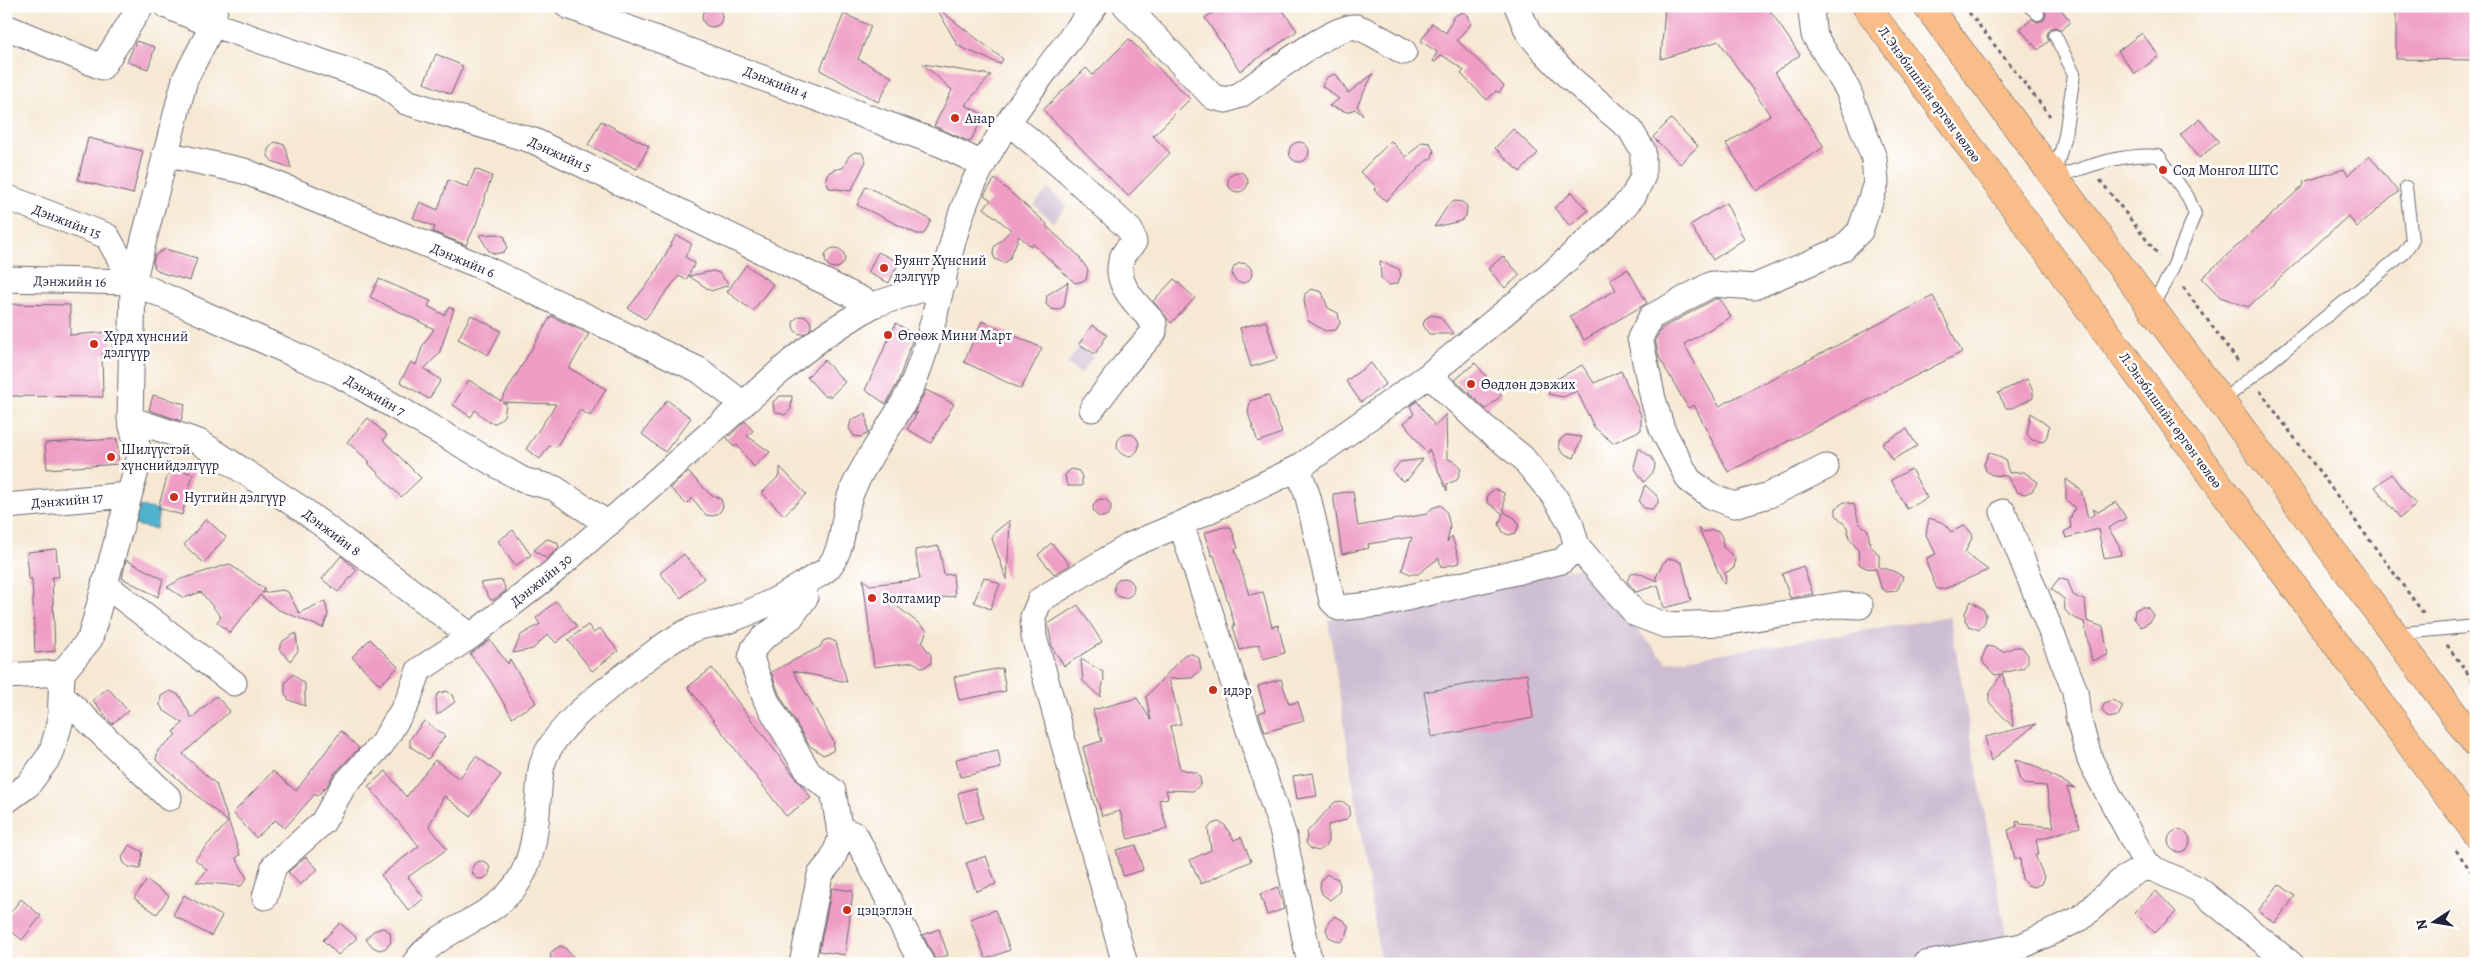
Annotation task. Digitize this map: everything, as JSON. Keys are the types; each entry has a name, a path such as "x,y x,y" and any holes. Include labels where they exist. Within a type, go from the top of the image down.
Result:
{"main road":[{"name":"Л.Энэбишийн өргөн чөлөө","path":"1866,6 2476,833"},
{"path":"1927,6 2476,744"}],"street":[{"path":"6,27 102,67 142,6"},
{"name":"Дэнжийн 5","path":"167,6 214,15 275,44 382,83 406,102 534,141 873,305"},
{"name":"Дэнжийн 4","path":"568,6 943,145 982,164"},
{"path":"414,964 420,954 438,940 488,913 520,879 531,848 542,766 552,743 570,721 655,652 694,629 726,622 758,609 802,585 828,568 844,537 851,493 910,388 931,331 951,249 982,164 1008,122 1095,6"},
{"path":"1126,6 1214,97 1226,100 1240,95 1324,38 1341,30 1356,28 1404,52"},
{"path":"1124,964 1034,637 1033,617 1040,600 1131,544 1181,524 1298,468 1429,375 1548,277 1621,210 1634,195 1643,176 1642,151 1630,129 1570,78 1542,49 1528,32 1517,6"},
{"path":"1816,6 1811,13 1814,35 1848,90 1874,158 1876,184 1860,231 1842,249 1754,287 1712,284 1651,318 1640,338 1662,429 1689,480 1711,496 1734,505 1769,495 1826,467"},
{"path":"8,798 28,785 51,754 60,723 62,684 90,639 140,456 130,419 133,282 185,79 214,15"},
{"path":"1008,122 1069,173 1130,230 1134,242 1122,257 1121,273 1127,295 1154,323 1154,332 1124,366 1092,409"},
{"name":"Дэнжийн 6","path":"165,154 244,171 480,266 699,370 744,404"},
{"name":"Дэнжийн 15","path":"6,197 107,236 133,282"},
{"name":"Дэнжийн 16","path":"6,280 133,282"},
{"name":"Дэнжийн 7","path":"133,282 338,374 523,480 554,488 608,524"},
{"path":"873,305 944,282"},
{"name":"Дэнжийн 30","path":"265,897 274,866 323,822 344,785 382,744 407,703 419,670 471,636 552,573 792,360 825,335 873,305"},
{"path":"1429,375 1483,426 1522,457 1554,496 1570,522 1577,546 1636,614 1665,625 1723,623 1839,605 1860,606"},
{"name":"Дэнжийн 8","path":"130,419 200,442 302,510 471,636"},
{"path":"1298,468 1332,601 1339,608 1381,604 1562,561 1577,546"},
{"name":"Дэнжийн 17","path":"6,506 128,495"},
{"path":"2003,512 2075,691 2078,717 2090,760 2147,866 2198,889 2291,964"},
{"path":"1181,524 1284,836 1310,964"},
{"path":"104,584 234,683"},
{"path":"802,585 805,598 791,616 763,638 754,648 750,658 766,700 809,773 833,790 841,838 832,860 820,875 802,964"},
{"path":"6,676 62,684 169,798"},
{"path":"839,828 855,835 922,964"},
{"path":"1925,964 2022,946 2081,918 2122,880 2147,866"}],"lane":[{"path":"2054,178 2065,135 2074,74 2055,35"},
{"path":"2054,178 2089,166 2140,155 2159,156 2188,197 2195,214 2171,272 2151,308"},
{"path":"2221,402 2403,254 2412,241 2406,187"},
{"path":"2394,634 2476,626"}],"path":[{"path":"2189,294 2476,685"}],"shaded area":[{"path":"1048,189 1067,205 1053,222 1034,205"},
{"path":"1079,347 1093,357 1081,374 1067,364"},
{"path":"1580,567 1667,662 1950,617 2007,941 1884,964 1381,964 1328,620"}],"water":[{"path":"138,506 159,510 156,529 134,525"}],"building":[{"path":"1222,6 1280,6 1297,31 1240,71 1205,18"},
{"path":"1665,6 1767,6 1800,55 1775,72 1824,147 1757,191 1726,144 1770,115 1719,41 1661,59"},
{"path":"2047,6 2058,6 2071,22 2061,30 2056,27 2051,28 2047,34 2049,41 2038,50 2020,29 2032,19 2037,22 2044,20 2046,15 2044,9"},
{"path":"2396,6 2476,6 2476,60 2396,59"},
{"path":"712,7 719,10 722,17 719,24 712,27 705,24 702,17 705,10"},
{"path":"936,7 1003,59 1000,64 958,46"},
{"path":"1463,12 1468,15 1471,24 1457,40 1504,86 1499,93 1496,91 1487,100 1461,74 1464,70 1442,55 1435,62 1433,61 1437,52 1421,41 1432,23 1446,33 1454,16"},
{"path":"844,14 871,26 858,59 892,77 878,102 820,70"},
{"path":"2142,33 2159,56 2135,74 2118,51"},
{"path":"1129,39 1190,99 1153,136 1170,153 1128,196 1043,110 1086,68 1093,75"},
{"path":"136,41 155,47 148,69 127,62"},
{"path":"436,54 463,66 451,94 424,83"},
{"path":"923,64 991,75 965,105 984,115 970,142 934,126 952,90"},
{"path":"1336,74 1348,93 1373,74 1357,106 1363,115 1355,109 1347,112 1329,106 1339,99 1322,86 1327,77"},
{"path":"1671,119 1698,146 1680,164 1653,137"},
{"path":"2199,119 2219,142 2199,158 2180,135"},
{"path":"601,121 649,146 637,169 588,145"},
{"path":"1513,129 1538,153 1520,172 1495,148"},
{"path":"88,138 143,151 133,194 78,180"},
{"path":"1391,141 1406,157 1422,142 1430,143 1434,151 1432,158 1426,161 1386,201 1374,190 1377,187 1360,172"},
{"path":"275,142 285,145 291,168 272,161 268,156 268,149"},
{"path":"1299,142 1306,145 1309,152 1306,159 1299,162 1292,159 1289,152 1292,145"},
{"path":"855,152 862,153 866,161 851,191 829,188 826,180 827,174 833,170 843,168 849,156"},
{"path":"2370,156 2398,192 2357,227 2348,216 2248,307 2220,297 2202,278 2304,185 2303,182 2344,169 2348,175"},
{"path":"475,169 492,176 476,224 466,245 433,232 435,227 413,218 420,202 438,210 448,180 468,187"},
{"path":"1238,172 1245,175 1248,182 1245,189 1238,192 1231,189 1228,182 1231,175"},
{"path":"995,179 1047,224 1046,226 1078,255 1088,270 1086,280 1075,283 1033,244 1031,246 1019,236 1009,260 1004,263 995,259 993,254 994,247 1011,230 984,208 991,200 984,195"},
{"path":"866,186 931,220 924,234 917,234 857,205"},
{"path":"1572,192 1588,211 1570,226 1554,208"},
{"path":"1455,201 1462,202 1467,206 1466,216 1461,221 1434,227 1449,204"},
{"path":"1726,203 1744,239 1713,260 1690,225"},
{"path":"498,234 505,237 507,247 504,252 495,254 489,251 479,235"},
{"path":"676,235 692,244 685,257 695,263 686,280 679,276 645,319 628,308 653,277"},
{"path":"835,248 842,251 845,258 842,265 835,268 828,265 825,258 828,251"},
{"path":"165,249 197,258 190,281 162,273 155,268 153,262 155,255"},
{"name":"Буянт Хүнсний дэлгүүр","path":"878,252 899,262 889,283 868,273"},
{"path":"1503,256 1520,275 1505,288 1488,269"},
{"path":"1380,261 1399,269 1401,275 1398,283 1390,285 1385,283 1381,278"},
{"path":"1242,263 1249,266 1252,273 1249,280 1242,283 1235,280 1232,273 1235,266"},
{"path":"746,265 773,284 753,311 727,292"},
{"path":"1628,269 1647,303 1584,340 1570,316 1616,290 1610,279"},
{"path":"713,271 719,273 729,285 711,291 689,276"},
{"path":"379,279 431,301 428,306 444,315 449,307 454,309 439,354 424,369 441,380 429,399 400,382 411,362 416,365 423,345 434,329 370,297"},
{"path":"1174,279 1195,298 1171,323 1153,301"},
{"path":"1068,282 1064,306 1058,310 1051,309 1046,304 1047,295"},
{"path":"1311,289 1322,292 1328,308 1338,313 1340,323 1336,330 1325,331 1308,321 1304,301 1305,294"},
{"path":"1933,296 1962,352 1728,472 1694,405 1688,408 1659,357 1655,340 1662,328 1715,299 1720,299 1731,317 1684,344 1719,406"},
{"path":"6,304 70,305 70,335 111,332 113,354 102,354 103,397 6,396"},
{"path":"471,315 501,331 488,355 458,339"},
{"path":"1431,315 1440,317 1454,334 1429,334 1423,325 1425,319"},
{"path":"551,316 589,334 569,368 606,389 590,416 580,410 556,447 549,446 540,459 526,449 556,404 502,402 506,404 504,416 496,423 489,422 475,410 471,417 453,405 469,380 501,401"},
{"path":"798,316 806,316 811,321 809,332 798,334 793,329 793,321"},
{"path":"982,321 1042,348 1021,389 964,362"},
{"path":"1266,321 1277,359 1251,367 1240,328"},
{"path":"896,323 914,335 898,382 886,404 865,390"},
{"path":"1092,325 1107,335 1095,354 1079,344"},
{"path":"824,360 845,382 831,396 824,396 807,377"},
{"path":"1371,363 1386,384 1361,402 1346,381"},
{"path":"1475,363 1502,395 1486,409 1455,380"},
{"path":"1582,365 1594,383 1621,371 1641,415 1641,430 1613,443 1594,427 1577,391 1563,397 1548,394 1555,380"},
{"path":"2027,379 2033,391 2033,398 2013,408 2006,408 1998,393"},
{"path":"926,390 954,404 931,443 907,429 918,412 913,415"},
{"path":"153,395 185,404 181,421 149,410"},
{"path":"1268,395 1282,433 1258,442 1248,413 1250,401"},
{"path":"780,396 792,396 791,409 785,415 774,411 773,402"},
{"path":"667,400 691,418 665,452 642,434"},
{"path":"1417,401 1435,426 1446,414 1447,458 1457,463 1461,469 1457,480 1447,484 1447,491 1429,449 1427,453 1404,423 1414,414 1410,406"},
{"path":"866,413 868,433 861,437 854,436 849,428 851,420"},
{"path":"2031,413 2049,427 2043,442 2032,440 2027,434"},
{"path":"368,418 387,435 383,440 421,478 401,497 368,463 370,462 347,442"},
{"path":"745,421 753,431 747,436 770,452 754,467 737,445 734,447 727,438"},
{"path":"1907,429 1917,446 1892,460 1882,443"},
{"path":"1128,434 1136,437 1139,445 1136,453 1128,456 1120,453 1117,445 1120,437"},
{"path":"1566,435 1582,437 1574,458 1562,453 1559,447 1559,441"},
{"path":"117,439 119,464 47,469 45,443"},
{"path":"1639,448 1652,458 1655,464 1654,471 1644,482 1634,467"},
{"path":"1989,452 2005,460 2009,473 2024,472 2038,482 2032,491 2025,494 2017,492 2007,476 1992,475 1986,471 1984,464"},
{"path":"1423,459 1408,479 1403,481 1393,471 1400,462"},
{"name":"Нутгийн дэлгүүр","path":"170,467 193,474 182,515 158,508"},
{"path":"780,467 806,494 784,515 762,493 780,475"},
{"path":"1071,469 1079,471 1082,477 1082,486 1068,486 1065,475"},
{"path":"1911,469 1927,498 1907,509 1891,480"},
{"path":"688,472 710,494 721,499 723,507 719,513 713,516 706,515 692,498 686,504 670,488"},
{"path":"2391,474 2416,505 2400,518 2375,487"},
{"path":"2066,479 2081,490 2088,518 2095,514 2093,509 2098,512 2116,502 2126,518 2108,528 2119,545 2121,555 2104,558 2098,529 2066,538 2064,532 2071,528 2070,519 2075,508 2066,500"},
{"path":"1645,485 1658,497 1658,503 1652,509 1644,508 1639,502"},
{"path":"1495,489 1504,493 1504,512 1515,518 1519,524 1516,533 1508,535 1503,532 1499,524 1503,514 1487,502 1488,494"},
{"path":"1353,491 1358,526 1427,514 1432,508 1441,505 1447,513 1450,527 1447,542 1452,536 1460,563 1441,567 1439,558 1418,574 1410,574 1402,570 1412,537 1368,544 1369,548 1342,554 1333,494"},
{"path":"1102,499 1110,504 1111,508 1106,516 1102,517 1094,512 1093,508 1098,500"},
{"path":"1844,502 1854,504 1859,523 1868,530 1870,545 1879,555 1879,567 1894,571 1903,577 1898,589 1895,591 1887,592 1881,588 1876,569 1866,568 1859,564 1858,550 1849,538 1847,527 1836,515 1836,508"},
{"path":"1929,518 1944,523 1951,532 1964,526 1969,530 1973,535 1965,553 1988,570 1944,589 1937,589 1927,565 1927,558 1936,554 1926,535"},
{"path":"206,519 226,537 204,563 184,545"},
{"path":"1010,520 1007,580 992,539 995,532"},
{"path":"1224,527 1231,527 1238,548 1235,549 1249,595 1263,592 1272,627 1278,625 1285,653 1263,659 1259,644 1240,650 1233,626 1235,626 1214,555 1212,556 1204,533"},
{"path":"1698,527 1704,532 1713,530 1719,532 1722,537 1723,547 1735,558 1734,568 1725,573 1726,583 1724,584"},
{"path":"513,530 531,555 515,566 498,541"},
{"path":"547,539 557,542 559,547 547,559 534,550"},
{"path":"1051,543 1070,565 1054,574 1038,555"},
{"path":"939,546 944,575 953,574 955,596 894,604 927,630 922,643 931,655 931,663 923,668 913,662 874,667 863,579 870,585 920,579 915,550"},
{"path":"56,549 59,577 52,577 55,651 35,653 32,579 29,579 27,552"},
{"path":"684,554 704,578 681,598 660,573"},
{"path":"341,556 357,570 338,592 322,579"},
{"path":"1668,559 1674,559 1682,563 1691,601 1664,608 1658,585 1636,592 1627,581 1631,574 1636,572 1657,581 1656,577 1663,563"},
{"path":"126,560 163,579 158,597 122,578"},
{"path":"229,564 265,589 262,593 282,590 288,592 299,613 325,601 328,615 323,628 277,609 260,595 230,633 217,622 221,617 201,592 184,598 167,587 181,579"},
{"path":"1803,566 1813,594 1790,598 1782,574"},
{"path":"984,577 1000,584 990,609 974,602"},
{"path":"1124,578 1131,581 1134,588 1131,595 1124,598 1117,595 1114,588 1117,581"},
{"path":"2059,578 2068,581 2073,595 2085,601 2087,621 2103,627 2108,655 2092,661 2084,622 2070,616 2065,610 2064,599 2051,589"},
{"path":"502,580 506,591 491,600 480,583"},
{"path":"556,601 577,626 556,643 548,634 533,649 513,653 521,635 540,624 536,618"},
{"path":"1971,601 1983,609 1986,614 1985,622 1979,630 1969,626 1965,620 1965,613"},
{"path":"1078,605 1102,642 1064,666 1052,647 1048,624"},
{"path":"2147,607 2153,615 2150,622 2141,627 2134,618 2135,610"},
{"path":"588,625 594,633 600,628 618,651 592,671 568,640"},
{"path":"296,633 298,651 290,661 279,649 283,641"},
{"path":"370,639 398,667 380,685 352,657"},
{"path":"829,639 836,642 847,682 793,671 834,742 833,751 823,755 809,745 779,694 771,672 820,647 823,641"},
{"path":"490,640 508,664 510,659 536,703 512,717 488,677 470,654"},
{"path":"1987,646 1997,648 2003,652 2015,647 2022,647 2028,655 2028,662 2023,668 2002,673 2010,696 2013,727 1989,702 1989,695 2001,674 1995,675 1984,664 1982,658"},
{"path":"1185,654 1192,654 1199,658 1201,670 1192,678 1169,679 1181,724 1170,726 1180,769 1197,773 1201,784 1193,791 1166,790 1168,798 1159,800 1167,829 1128,839 1120,811 1102,816 1096,796 1083,747 1102,741 1093,710 1137,698 1151,720 1146,697"},
{"path":"1081,659 1103,672 1104,679 1100,697 1083,681"},
{"path":"712,668 811,798 786,816 688,687"},
{"path":"1002,668 1006,691 959,700 954,677"},
{"path":"293,674 305,684 305,706 289,700 285,694 285,683"},
{"path":"1527,674 1533,718 1432,737 1424,692"},
{"path":"1281,679 1289,704 1298,702 1304,721 1265,732 1259,713 1265,711 1258,686"},
{"path":"108,688 128,711 112,724 93,700"},
{"path":"170,691 179,695 192,718 216,696 230,711 183,754 216,784 240,855 236,858 247,878 241,886 196,882 207,870 195,859 228,822 156,760 158,750 176,735 173,732 183,723 163,710 160,705 161,696"},
{"path":"447,691 452,695 455,702 437,715 436,697 439,693"},
{"path":"2112,700 2123,706 2118,716 2109,718 2102,711 2104,703"},
{"path":"424,721 445,736 428,759 410,746 410,739"},
{"path":"2036,724 1991,761 1985,737"},
{"path":"341,731 359,748 333,775 327,786 317,796 315,794 285,828 275,820 256,838 233,813 273,771 296,791"},
{"path":"998,750 1001,768 960,777 956,759"},
{"path":"476,756 501,775 470,816 444,796 429,826 447,849 408,877 424,898 409,911 381,875 419,846 368,786 386,771 406,797 435,760 459,779"},
{"path":"2015,760 2033,765 2075,788 2067,787 2080,827 2036,840 2039,854 2035,855 2044,877 2041,884 2034,887 2027,885 2022,879 2020,858 2015,859 2008,830 2017,826 2016,822 2019,821 2020,824 2054,827 2046,786 2023,784 2019,778"},
{"path":"1313,773 1317,796 1297,799 1293,776"},
{"path":"975,788 983,818 965,823 958,793"},
{"path":"1342,801 1350,807 1349,816 1345,820 1328,825 1328,841 1325,847 1318,851 1311,849 1306,843 1307,832 1335,802"},
{"path":"1218,822 1224,824 1234,840 1241,837 1251,861 1201,884 1190,860 1211,850 1208,829 1212,824"},
{"path":"2179,830 2187,833 2190,841 2187,849 2179,852 2171,849 2168,841 2171,833"},
{"path":"129,845 143,852 140,869 129,867 124,863 122,857"},
{"path":"1136,845 1143,870 1123,876 1116,850"},
{"path":"986,856 996,884 976,891 966,863"},
{"path":"306,857 318,869 300,885 288,872"},
{"path":"481,861 487,864 490,870 487,876 481,879 475,876 472,870 475,864"},
{"path":"1326,874 1338,879 1340,885 1339,892 1330,900 1322,894 1320,887 1321,881"},
{"path":"147,880 169,896 157,914 134,898"},
{"path":"2279,884 2295,896 2275,923 2258,911"},
{"path":"1278,887 1284,909 1267,915 1260,894"},
{"path":"832,888 853,891 845,955 819,951"},
{"path":"2156,891 2176,912 2155,933 2134,912"},
{"path":"184,895 222,916 211,936 173,915"},
{"path":"21,899 41,916 22,940 6,927 6,918"},
{"path":"995,910 1010,950 986,959 970,919"},
{"path":"1335,916 1344,921 1349,927 1346,937 1340,942 1329,937 1326,930 1328,923"},
{"path":"340,923 357,938 338,955 323,940"},
{"path":"383,928 390,932 391,942 386,948 379,950 373,947 366,939 373,931"},
{"path":"939,929 948,955 935,959 923,935"},
{"path":"560,946 565,948 580,964 550,964 551,952"}],"place":[{"name":"Анар","path":"955,118"},
{"name":"Сод Монгол ШТС","path":"2163,170"},
{"name":"Буянт Хүнсний дэлгүүр","path":"884,268"},
{"name":"Өгөөж Мини Март","path":"888,335"},
{"name":"Хүрд хүнсний дэлгүүр","path":"94,344"},
{"name":"Өөдлөн дэвжих","path":"1471,384"},
{"name":"Шилүүстэй хүнснийдэлгүүр","path":"111,457"},
{"name":"Нутгийн дэлгүүр","path":"174,497"},
{"name":"Золтамир","path":"872,598"},
{"name":"идэр","path":"1213,690"},
{"name":"цэцэглэн","path":"847,910"}]}
